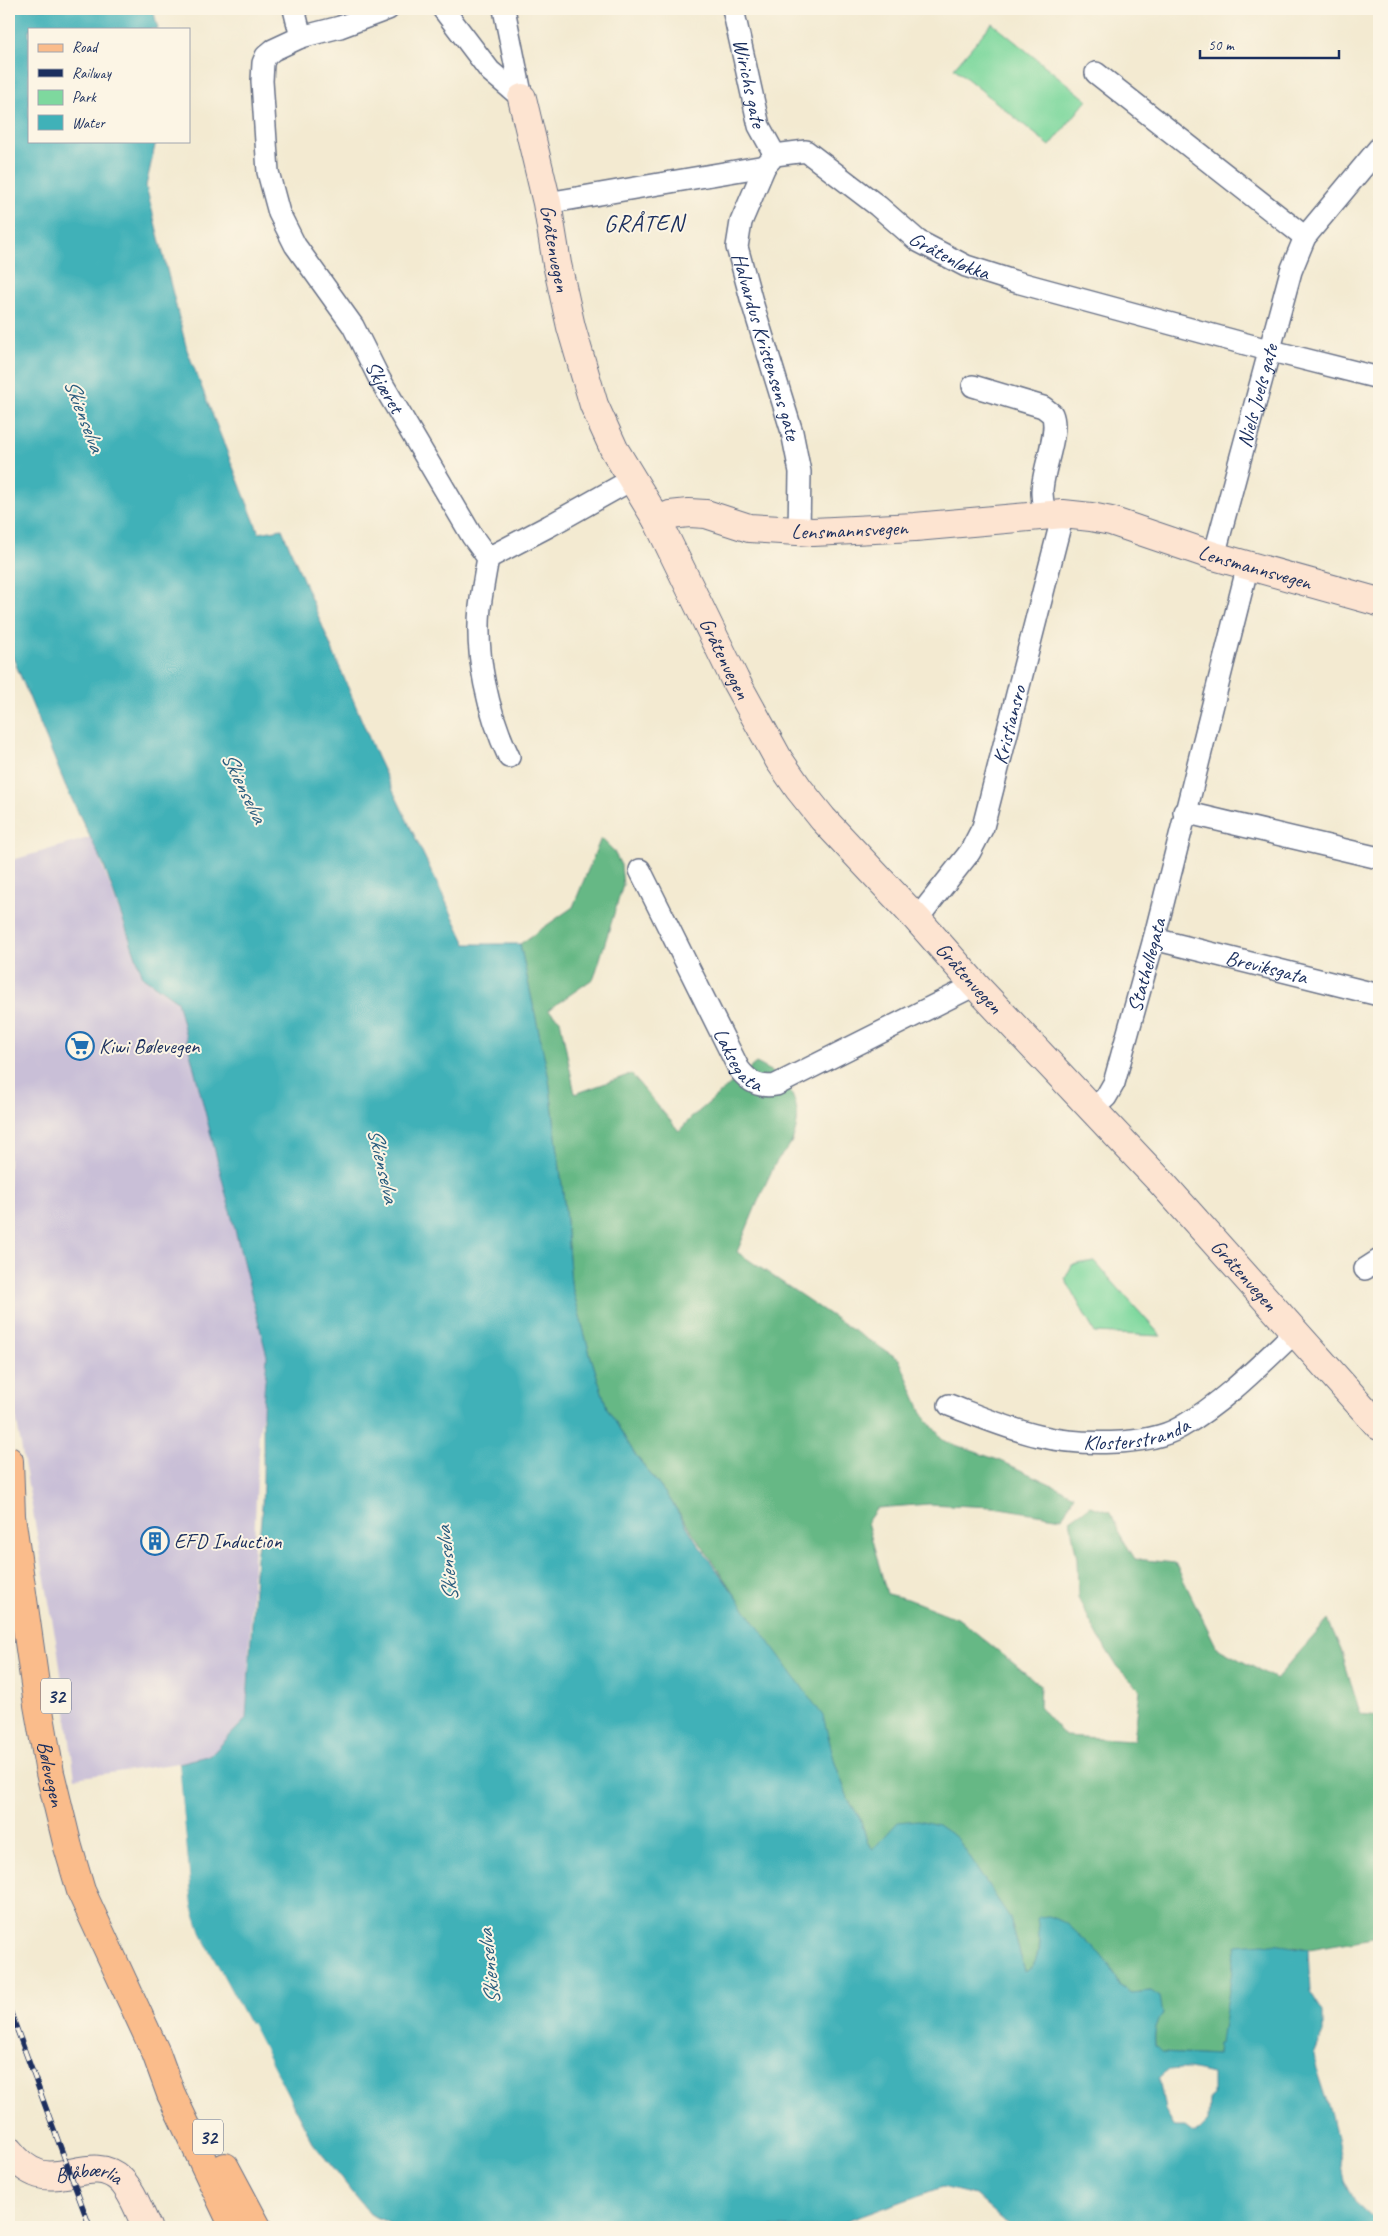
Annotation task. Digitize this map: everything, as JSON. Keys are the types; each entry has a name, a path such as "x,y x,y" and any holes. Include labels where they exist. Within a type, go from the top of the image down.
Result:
{"main road":[{"name":"Bølevegen","path":"9,1460 11,1516 38,1706 58,1812 81,1891 156,2053 180,2086 249,2226"}],"street":[{"path":"294,9 301,37"},
{"name":"Skjæret","path":"388,9 340,27 301,37 273,50 266,56 263,64 263,112 268,172 279,212 295,245 353,326 388,394 472,536 488,558"},
{"path":"443,9 490,71 522,98"},
{"name":"Gråtenvegen","path":"504,9 522,98 547,203 557,264 583,372 602,426 631,480 657,520 735,680 779,760 823,819 917,919 975,985 1161,1182 1379,1426"},
{"name":"Wirichs gate","path":"733,9 759,126 770,161"},
{"path":"1096,72 1305,237"},
{"name":"Niels Juels gate","path":"1214,556 1268,350 1291,271 1305,237 1379,148"},
{"name":"Gråtenløkka","path":"547,203 770,161 806,151 878,206 918,241 966,266 1012,281 1379,378"},
{"name":"Halvardus Kristensens gate","path":"770,161 741,222 737,247 792,432 800,472 800,532"},
{"path":"974,386 1043,407 1052,414 1054,430 1045,464 1042,492 1054,515"},
{"path":"509,757 499,735 486,684 480,650 480,609 488,558 631,480"},
{"name":"Lensmannsvegen","path":"657,520 670,515 689,512 706,514 749,528 800,532 915,527 1054,515 1111,521 1214,556 1379,602"},
{"name":"Kristiansro","path":"917,919 970,852 983,827 1054,515"},
{"name":"Stathellegata","path":"1093,1109 1106,1097 1114,1083 1154,939 1184,812 1248,565"},
{"path":"1184,812 1379,858"},
{"name":"Laksegata","path":"640,870 738,1069 755,1084 765,1087 776,1085 975,985"},
{"name":"Breviksgata","path":"1154,939 1379,996"},
{"name":"Klosterstranda","path":"948,1405 1039,1436 1095,1443 1142,1440 1179,1428 1222,1399 1295,1332"},
{"name":"Blåbærlia","path":"9,2151 19,2163 39,2174 59,2175 81,2169 108,2172 120,2179 128,2189 147,2227"}],"shaded area":[{"path":"92,837 143,977 177,1001 267,1356 263,1412 259,1432 246,1719 211,1755 179,1763 75,1778 58,1652 9,1378 9,861"}],"green space":[{"path":"992,23 1087,100 1050,146 954,68"},
{"path":"601,838 613,850 621,865 623,885 594,978 548,1010 560,1020 575,1094 631,1074 679,1131 691,1118 756,1063 778,1077 786,1085 796,1106 796,1130 791,1143 777,1161 770,1175 737,1252 899,1359 923,1415 944,1441 1001,1461 1074,1495 1062,1518 993,1507 929,1504 877,1508 867,1522 887,1594 908,1599 959,1619 1040,1685 1039,1706 1065,1736 1134,1740 1140,1690 1118,1668 1099,1638 1078,1598 1077,1559 1070,1520 1090,1506 1111,1512 1118,1531 1135,1559 1175,1563 1217,1648 1276,1679 1328,1620 1341,1650 1360,1714 1379,1716 1379,1937 1308,1949 1294,1946 1221,2043 1218,2043 1217,2055 1162,2052 1155,2045 1155,2036 1158,2022 1163,2014 1151,1991 1131,1993 1120,1986 1112,1969 1040,1931 1036,1960 1034,1965 1025,1972 1010,1918 873,1849 867,1842 860,1818 849,1801 835,1763 738,1599 669,1498 634,1453 607,1408 571,1283 565,1210 549,1079 520,944 573,907"},
{"path":"1094,1261 1161,1336 1095,1333 1065,1279 1072,1265"}],"water":[{"name":"Skienselva","path":"9,9 153,9 158,28 28,28 28,142 156,142 146,186 187,350 259,533 282,529 377,757 466,944 520,944 549,1079 565,1210 571,1283 607,1408 634,1453 669,1498 700,1547 823,1716 835,1763 849,1801 860,1818 867,1842 873,1849 898,1822 918,1820 938,1825 957,1838 1010,1918 1025,1972 1031,1968 1037,1956 1039,1933 1037,1919 1048,1916 1066,1923 1100,1954 1112,1969 1120,1986 1131,1993 1151,1991 1160,1997 1163,2014 1155,2032 1155,2045 1162,2052 1217,2055 1218,2043 1221,2042 1236,1945 1265,1943 1308,1949 1310,1991 1323,2012 1323,2033 1314,2055 1318,2075 1331,2115 1344,2180 1355,2201 1379,2223 1379,2227 1011,2227 975,2195 942,2187 831,2227 397,2227 370,2214 313,2143 251,2024 249,2024 202,1936 192,1906 179,1763 211,1755 246,1719 256,1557 262,1503 263,1407 267,1356 177,1001 143,977 104,866 66,787 9,648","holes":["1180,2069 1213,2074 1213,2096 1209,2099 1208,2121 1198,2131 1193,2133 1185,2127 1175,2127 1165,2110 1159,2078 1169,2070"]}],"pier":[{"path":"176,1763 179,1763 192,1906 202,1936 249,2024 251,2023 292,2103 290,2104 200,1937 190,1907"}],"railway":[{"path":"9,2008 90,2227"}],"place":[{"name":"Kiwi Bølevegen","path":"80,1046"},
{"name":"EFD Induction","path":"155,1541"}],"district":[{"name":"GRÅTEN","path":"644,223"}]}
